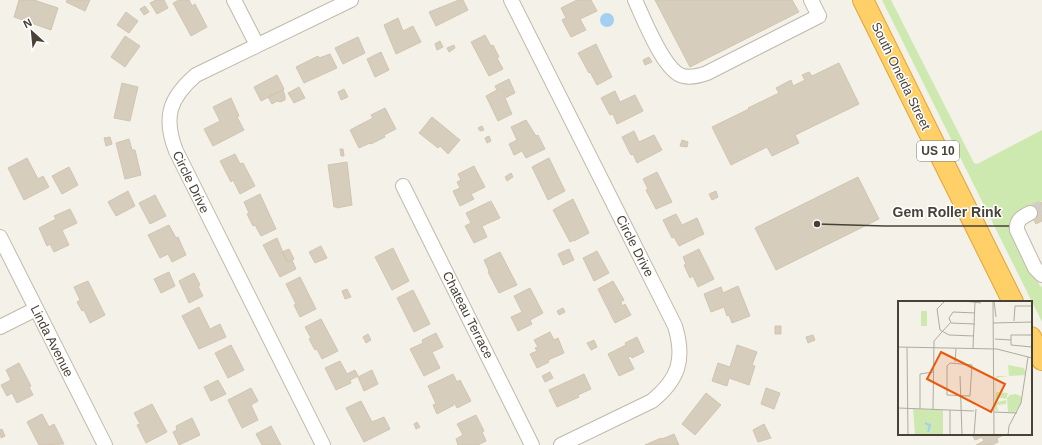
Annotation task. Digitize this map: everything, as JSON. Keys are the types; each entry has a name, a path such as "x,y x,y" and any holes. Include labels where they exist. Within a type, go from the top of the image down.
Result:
{"highway":[{"name":"South Oneida Street","path":"863,0 1013,301"},
{"path":"1032,340 1042,360"}],"street":[{"path":"234,0 257,45"},
{"name":"Circle Drive","path":"323,445 176,151 171,138 169,125 172,104 177,94 196,75 351,0"},
{"name":"Circle Drive","path":"511,0 675,326 680,347 676,372 663,392 652,401 561,445"},
{"path":"635,0 663,58 672,70 682,76 694,77 707,73 819,16 811,0"},
{"name":"Chateau Terrace","path":"403,186 532,445"},
{"path":"1030,213 1023,216 1016,225 1035,268 1042,275"},
{"name":"Linda Avenue","path":"0,237 105,445"},
{"path":"0,327 36,309"}],"green space":[{"path":"882,0 891,0 974,163 977,164 1042,130 1042,201 1013,216 1011,229 1040,286 1042,287 1042,322"}],"water":[{"path":"604,13 610,13 614,17 614,23 610,27 604,27 600,23 600,17"}],"building":[{"path":"19,0 34,0 58,8 51,30 14,17"},
{"path":"67,0 90,0 85,11 66,2"},
{"path":"156,0 164,0 168,8 157,14 150,3"},
{"path":"179,0 189,0 192,6 195,4 207,27 191,36 173,3"},
{"path":"459,0 463,0 468,10 436,26 429,12"},
{"path":"577,0 591,0 597,11 580,19 586,30 571,37 562,20 566,18 561,8"},
{"path":"655,0 792,0 799,12 690,67"},
{"path":"145,6 149,12 144,15 140,9"},
{"path":"126,12 138,21 129,33 117,25"},
{"path":"398,18 403,31 413,26 421,42 396,54 384,25"},
{"path":"485,35 491,46 493,45 499,57 497,58 503,69 489,76 471,42"},
{"path":"125,36 140,46 125,67 111,57"},
{"path":"358,37 365,53 343,64 335,48"},
{"path":"440,41 443,47 437,50 435,44"},
{"path":"596,44 612,77 597,85 578,53"},
{"path":"454,45 455,48 449,52 447,48"},
{"path":"381,52 389,70 375,77 367,59"},
{"path":"330,54 337,68 304,83 296,67 318,56 319,58"},
{"path":"649,57 652,62 645,65 643,60"},
{"path":"839,63 859,104 795,135 799,143 772,156 767,147 731,165 712,127 779,93 776,88 791,80 793,86 805,80 802,75 809,72 812,76"},
{"path":"277,75 284,89 261,101 254,87"},
{"path":"509,79 515,93 505,98 512,114 498,121 486,96 497,90 495,86"},
{"path":"122,83 138,87 130,121 114,118"},
{"path":"299,87 305,98 294,103 288,93"},
{"path":"344,89 348,97 341,100 338,92"},
{"path":"283,90 285,100 280,102 277,101 272,104 268,97"},
{"path":"615,91 620,102 635,95 643,111 617,124 613,114 610,115 601,98"},
{"path":"231,98 239,116 237,117 244,130 213,146 204,129 220,121 213,107"},
{"path":"385,108 396,129 384,135 385,137 359,148 350,130 373,118 371,115"},
{"path":"432,117 460,140 448,154 440,146 438,148 419,133"},
{"path":"526,120 536,136 538,135 545,149 526,158 522,151 514,155 509,144 517,140 511,127"},
{"path":"482,126 484,130 480,131 478,128"},
{"path":"634,131 639,142 654,135 662,150 637,163 622,137"},
{"path":"489,136 491,141 487,143 485,138"},
{"path":"110,137 112,144 106,146 104,138"},
{"path":"129,139 132,150 135,150 141,175 125,179 116,143"},
{"path":"682,140 688,142 687,147 680,146"},
{"path":"340,149 343,149 344,156 341,156"},
{"path":"235,154 240,164 243,163 255,186 240,194 233,180 231,182 220,161"},
{"path":"27,158 38,179 43,176 49,187 24,200 8,168"},
{"path":"549,158 565,191 548,200 532,167"},
{"path":"347,162 352,205 337,208 334,207 328,165"},
{"path":"474,166 485,187 471,194 474,199 460,206 453,191 460,188 457,182 461,180 458,174"},
{"path":"69,167 78,185 62,194 52,176"},
{"path":"657,172 672,202 656,209 646,190 648,189 643,179"},
{"path":"511,173 513,177 507,181 505,177"},
{"path":"858,177 879,219 776,270 755,228"},
{"path":"128,191 135,206 116,216 108,202"},
{"path":"716,191 718,197 712,200 709,194"},
{"path":"260,194 276,229 261,236 255,225 253,226 247,214 249,213 244,202"},
{"path":"155,195 166,216 150,224 139,203"},
{"path":"573,199 589,233 570,242 553,210"},
{"path":"491,201 500,218 482,226 487,237 474,243 465,226 471,223 466,213"},
{"path":"1042,202 1042,221 1036,224 1028,209"},
{"path":"70,209 77,223 62,230 69,245 54,252 50,244 47,246 39,228 56,219 54,216"},
{"path":"676,214 682,225 697,218 704,234 679,246 674,237 672,238 663,220"},
{"path":"169,225 176,238 178,237 186,255 172,262 168,254 160,258 148,235"},
{"path":"277,238 287,262 292,260 296,269 280,277 263,245"},
{"path":"321,246 327,258 315,263 309,252"},
{"path":"393,248 409,281 392,290 375,257"},
{"path":"289,249 294,259 287,262 282,252"},
{"path":"569,249 574,260 563,265 558,254"},
{"path":"699,249 714,279 698,287 693,276 690,278 684,265 686,264 683,257"},
{"path":"597,251 609,273 594,281 583,258"},
{"path":"500,252 517,285 499,293 488,272 489,271 484,260"},
{"path":"169,272 175,286 161,293 154,279"},
{"path":"194,273 200,285 198,286 203,296 189,303 179,281"},
{"path":"300,277 316,309 300,317 294,305 296,304 286,284"},
{"path":"88,281 105,315 90,323 84,310 82,311 77,302 80,300 74,287"},
{"path":"613,281 624,300 621,302 622,306 625,304 631,315 615,323 598,289"},
{"path":"738,286 750,316 732,323 729,315 727,316 724,307 711,312 704,294 721,287 723,293"},
{"path":"530,288 543,313 530,320 532,324 518,331 511,317 522,312 514,296"},
{"path":"347,289 351,297 345,299 342,291"},
{"path":"413,290 430,324 414,332 397,298"},
{"path":"199,307 210,329 220,324 226,337 199,349 182,316"},
{"path":"563,308 565,312 559,315 557,311"},
{"path":"321,319 338,351 322,359 317,349 315,350 309,339 311,338 305,327"},
{"path":"775,326 781,326 781,334 775,334"},
{"path":"550,332 554,340 558,338 564,353 548,360 549,362 537,368 530,354 537,351 535,348 538,347 534,340"},
{"path":"436,333 443,347 432,352 440,368 424,376 410,349 423,343 422,340"},
{"path":"368,334 371,340 366,343 363,337"},
{"path":"813,335 815,340 808,343 806,337"},
{"path":"637,337 644,352 632,358 631,356 628,357 634,369 619,376 608,354 626,345 625,343"},
{"path":"594,340 597,347 591,350 587,343"},
{"path":"231,345 244,370 228,378 215,353"},
{"path":"737,345 757,352 752,365 755,366 749,385 729,378 727,386 712,381 718,363 730,367"},
{"path":"340,361 347,374 355,370 358,376 350,380 351,383 336,390 325,368"},
{"path":"19,363 31,386 29,387 33,395 17,403 12,393 7,396 1,385 11,380 6,370"},
{"path":"372,370 378,384 364,391 358,377"},
{"path":"550,372 553,378 545,382 542,376"},
{"path":"453,374 457,382 460,380 471,401 457,408 454,402 454,405 437,414 433,405 436,404 428,386"},
{"path":"584,374 591,389 578,395 579,397 557,407 549,390"},
{"path":"218,380 226,394 211,401 204,387"},
{"path":"251,388 258,401 251,405 258,420 242,428 228,400"},
{"path":"766,388 780,393 774,409 761,404"},
{"path":"706,393 721,405 695,435 682,424"},
{"path":"361,401 372,422 384,417 390,429 364,442 346,408"},
{"path":"152,404 167,432 146,443 137,425 140,424 134,413"},
{"path":"42,414 49,427 54,424 64,444 39,445 27,422"},
{"path":"476,415 484,431 482,432 486,441 478,445 458,445 456,439 463,435 457,424"},
{"path":"192,418 200,435 179,445 173,432 177,430 176,426"},
{"path":"417,422 420,427 416,429 414,424"},
{"path":"764,424 771,438 758,442 753,430"},
{"path":"271,426 281,445 262,445 256,434"},
{"path":"2,429 5,436 1,438 0,430"},
{"path":"674,434 679,445 645,445 661,438 662,439"},
{"path":"972,435 1004,435 997,438 998,442 992,445 976,445 984,441 982,437 975,440"}],"tunnel":[{"path":"1030,213 1042,207"}],"place":[{"name":"Gem Roller Rink","path":"817,224"}]}
